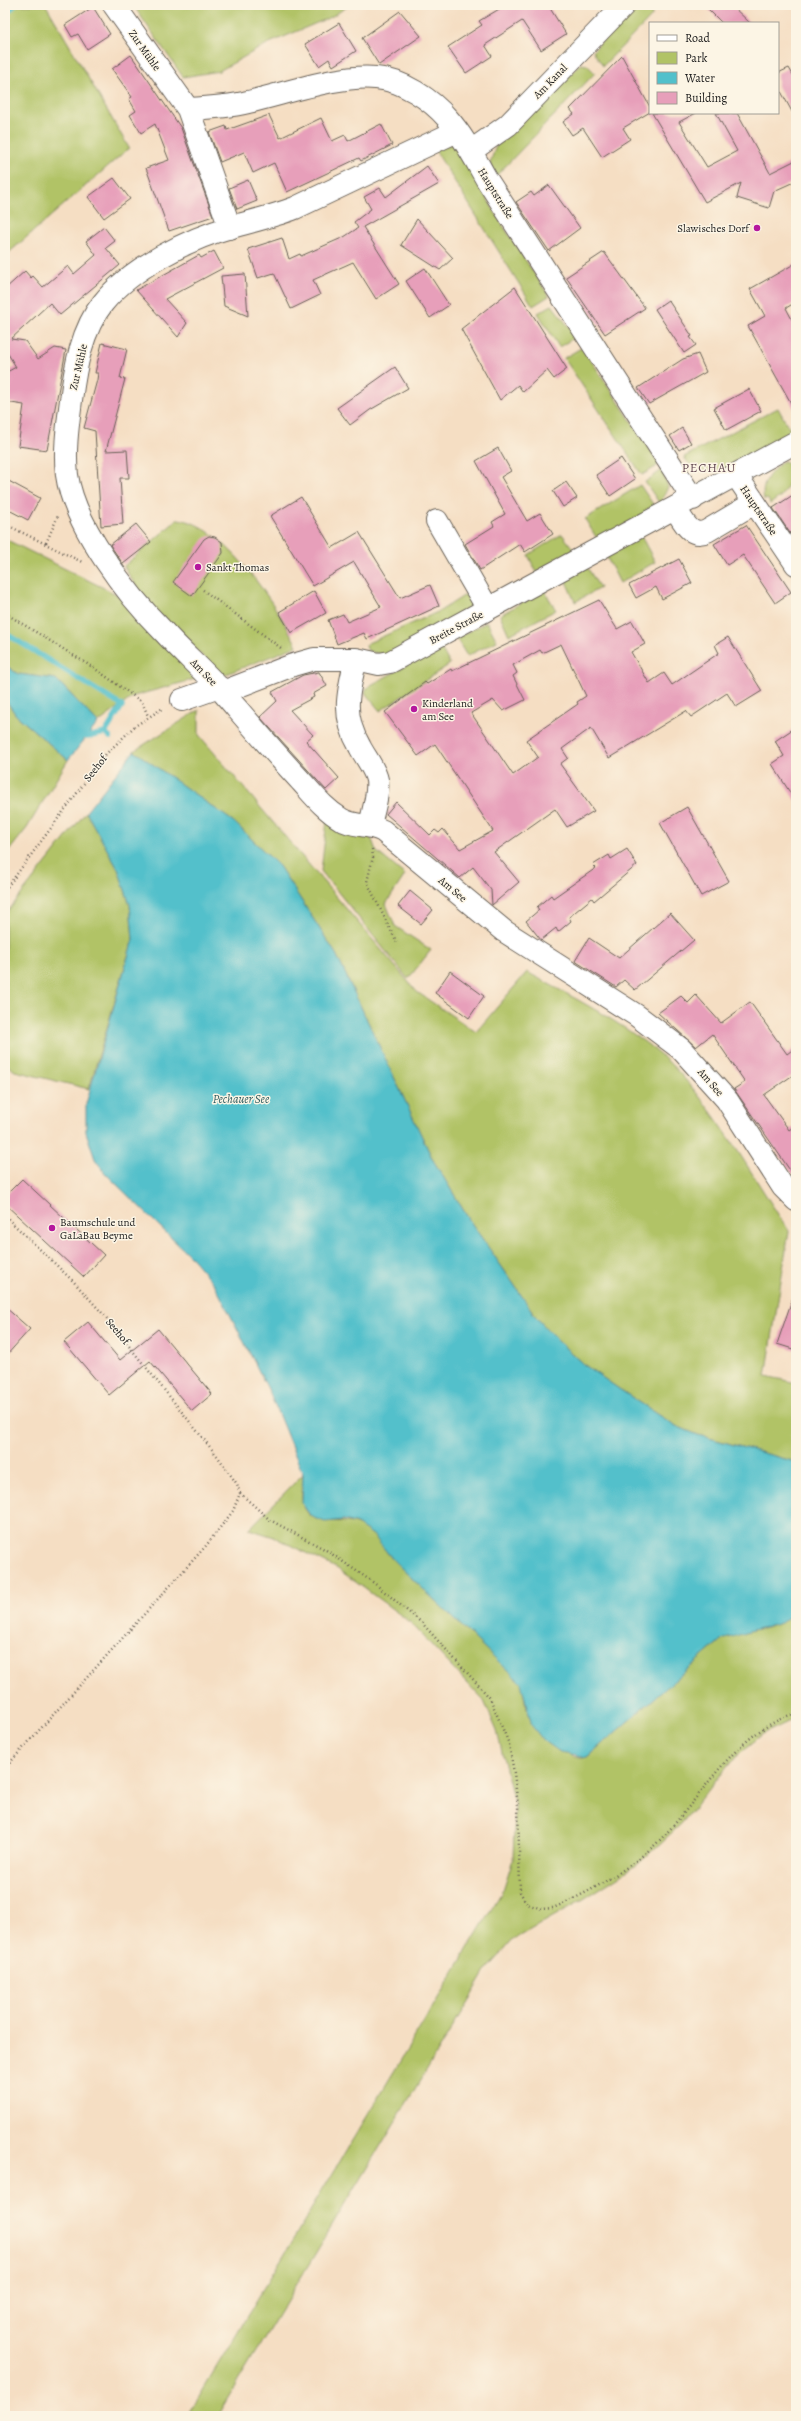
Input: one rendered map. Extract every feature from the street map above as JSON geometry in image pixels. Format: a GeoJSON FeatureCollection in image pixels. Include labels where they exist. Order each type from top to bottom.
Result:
{"type":"FeatureCollection","features":[{"type":"Feature","properties":{"kind":"street","name":"Zur Mühle"},"geometry":{"type":"LineString","coordinates":[[114,5],[188,109],[230,228]]}},
{"type":"Feature","properties":{"kind":"street","name":"Am Kanal"},"geometry":{"type":"LineString","coordinates":[[471,151],[508,125],[624,5]]}},
{"type":"Feature","properties":{"kind":"street","name":"Hauptstraße"},"geometry":{"type":"LineString","coordinates":[[188,109],[232,105],[312,86],[376,78],[399,84],[426,99],[444,113],[471,151],[487,180],[684,503]]}},
{"type":"Feature","properties":{"kind":"street","name":"Zur Mühle"},"geometry":{"type":"LineString","coordinates":[[115,573],[86,526],[70,488],[67,474],[67,443],[73,390],[88,329],[103,303],[142,270],[180,247],[230,228],[269,218],[295,208],[457,131]]}},
{"type":"Feature","properties":{"kind":"street","name":"Breite Straße"},"geometry":{"type":"LineString","coordinates":[[221,690],[293,665],[324,657],[356,658],[376,664],[387,663],[796,442]]}},
{"type":"Feature","properties":{"kind":"street","name":"Hauptstraße"},"geometry":{"type":"LineString","coordinates":[[736,475],[796,564]]}},
{"type":"Feature","properties":{"kind":"street"},"geometry":{"type":"LineString","coordinates":[[684,503],[691,531],[698,534],[707,531],[754,503]]}},
{"type":"Feature","properties":{"kind":"street"},"geometry":{"type":"LineString","coordinates":[[437,521],[488,609]]}},
{"type":"Feature","properties":{"kind":"street","name":"Am See"},"geometry":{"type":"LineString","coordinates":[[115,573],[153,621],[221,690],[262,739],[330,812],[346,822],[370,825],[387,834],[504,931],[636,1015],[676,1044],[727,1100],[783,1187],[796,1200]]}},
{"type":"Feature","properties":{"kind":"street"},"geometry":{"type":"LineString","coordinates":[[356,658],[348,695],[347,714],[353,736],[377,780],[377,791],[370,825]]}},
{"type":"Feature","properties":{"kind":"street"},"geometry":{"type":"LineString","coordinates":[[182,700],[221,690]]}},
{"type":"Feature","properties":{"kind":"path"},"geometry":{"type":"LineString","coordinates":[[5,524],[46,543]]}},
{"type":"Feature","properties":{"kind":"path"},"geometry":{"type":"LineString","coordinates":[[203,590],[282,649],[293,665]]}},
{"type":"Feature","properties":{"kind":"path"},"geometry":{"type":"LineString","coordinates":[[5,613],[94,668],[142,702],[148,716]]}},
{"type":"Feature","properties":{"kind":"path","name":"Seehof"},"geometry":{"type":"LineString","coordinates":[[5,890],[106,754],[123,737],[148,716],[182,700]]}},
{"type":"Feature","properties":{"kind":"path"},"geometry":{"type":"LineString","coordinates":[[370,825],[368,837],[373,858],[367,882],[398,945]]}},
{"type":"Feature","properties":{"kind":"path","name":"Seehof"},"geometry":{"type":"LineString","coordinates":[[5,1216],[90,1298],[129,1344],[218,1457],[237,1484],[240,1493]]}},
{"type":"Feature","properties":{"kind":"path"},"geometry":{"type":"LineString","coordinates":[[5,1768],[205,1547],[233,1511],[240,1493],[270,1520],[326,1550],[374,1583],[422,1623],[490,1698],[509,1744],[518,1804],[520,1892],[527,1904],[542,1909],[553,1908],[636,1861],[661,1839],[687,1811],[740,1746],[772,1722],[796,1713]]}},
{"type":"Feature","properties":{"kind":"green space"},"geometry":{"type":"Polygon","coordinates":[[[5,5],[46,5],[129,148],[5,256],[5,5]]]}},
{"type":"Feature","properties":{"kind":"green space"},"geometry":{"type":"Polygon","coordinates":[[[133,5],[350,5],[331,17],[267,44],[219,71],[183,77],[133,5]]]}},
{"type":"Feature","properties":{"kind":"green space"},"geometry":{"type":"Polygon","coordinates":[[[634,5],[646,5],[651,8],[652,16],[603,66],[593,51],[634,5]]]}},
{"type":"Feature","properties":{"kind":"green space"},"geometry":{"type":"Polygon","coordinates":[[[581,64],[587,65],[595,73],[495,177],[490,163],[496,146],[581,64]]]}},
{"type":"Feature","properties":{"kind":"green space"},"geometry":{"type":"Polygon","coordinates":[[[451,144],[459,150],[502,224],[549,296],[533,306],[435,150],[451,144]]]}},
{"type":"Feature","properties":{"kind":"green space"},"geometry":{"type":"Polygon","coordinates":[[[552,305],[575,335],[572,339],[559,347],[538,313],[552,305]]]}},
{"type":"Feature","properties":{"kind":"green space"},"geometry":{"type":"Polygon","coordinates":[[[583,348],[659,463],[656,467],[642,475],[564,358],[583,348]]]}},
{"type":"Feature","properties":{"kind":"green space"},"geometry":{"type":"Polygon","coordinates":[[[778,408],[793,435],[722,474],[717,469],[707,471],[694,468],[684,457],[778,408]]]}},
{"type":"Feature","properties":{"kind":"green space"},"geometry":{"type":"Polygon","coordinates":[[[785,461],[794,477],[781,496],[770,504],[768,499],[764,500],[763,494],[765,483],[774,469],[785,461]]]}},
{"type":"Feature","properties":{"kind":"green space"},"geometry":{"type":"Polygon","coordinates":[[[662,470],[668,487],[660,504],[645,482],[662,470]]]}},
{"type":"Feature","properties":{"kind":"green space"},"geometry":{"type":"Polygon","coordinates":[[[640,485],[655,507],[600,539],[596,537],[585,519],[640,485]]]}},
{"type":"Feature","properties":{"kind":"green space"},"geometry":{"type":"Polygon","coordinates":[[[178,519],[196,524],[213,535],[231,551],[263,590],[297,646],[224,675],[155,610],[143,596],[124,566],[178,519]]]}},
{"type":"Feature","properties":{"kind":"green space"},"geometry":{"type":"Polygon","coordinates":[[[562,534],[574,550],[537,573],[528,555],[562,534]]]}},
{"type":"Feature","properties":{"kind":"green space"},"geometry":{"type":"Polygon","coordinates":[[[641,536],[655,562],[620,583],[606,556],[641,536]]]}},
{"type":"Feature","properties":{"kind":"green space"},"geometry":{"type":"Polygon","coordinates":[[[5,539],[124,598],[199,678],[134,696],[98,723],[56,679],[18,674],[5,665],[5,539]]]}},
{"type":"Feature","properties":{"kind":"green space"},"geometry":{"type":"Polygon","coordinates":[[[587,567],[600,588],[575,602],[565,579],[587,567]]]}},
{"type":"Feature","properties":{"kind":"green space"},"geometry":{"type":"Polygon","coordinates":[[[473,590],[482,605],[388,656],[368,651],[366,646],[368,643],[440,611],[473,590]]]}},
{"type":"Feature","properties":{"kind":"green space"},"geometry":{"type":"Polygon","coordinates":[[[544,590],[556,610],[509,635],[500,615],[544,590]]]}},
{"type":"Feature","properties":{"kind":"green space"},"geometry":{"type":"Polygon","coordinates":[[[487,622],[497,641],[467,656],[456,638],[487,622]]]}},
{"type":"Feature","properties":{"kind":"green space"},"geometry":{"type":"Polygon","coordinates":[[[440,647],[450,664],[380,711],[366,694],[365,691],[369,686],[440,647]]]}},
{"type":"Feature","properties":{"kind":"green space"},"geometry":{"type":"Polygon","coordinates":[[[5,699],[16,715],[68,760],[27,828],[5,856],[5,699]]]}},
{"type":"Feature","properties":{"kind":"green space"},"geometry":{"type":"Polygon","coordinates":[[[199,710],[199,735],[417,992],[476,1032],[527,972],[596,1010],[630,1031],[661,1055],[696,1093],[730,1138],[789,1231],[766,1376],[796,1383],[796,1462],[698,1435],[676,1426],[583,1364],[558,1341],[536,1317],[470,1221],[433,1160],[336,954],[279,866],[234,822],[134,751],[199,710]]]}},
{"type":"Feature","properties":{"kind":"green space"},"geometry":{"type":"Polygon","coordinates":[[[86,812],[118,869],[130,905],[133,939],[89,1089],[15,1071],[5,1064],[5,915],[86,812]]]}},
{"type":"Feature","properties":{"kind":"green space"},"geometry":{"type":"Polygon","coordinates":[[[327,820],[371,837],[376,851],[405,875],[386,904],[395,926],[431,950],[408,979],[321,871],[327,820]]]}},
{"type":"Feature","properties":{"kind":"green space"},"geometry":{"type":"Polygon","coordinates":[[[303,1474],[302,1500],[303,1505],[309,1514],[321,1520],[358,1525],[371,1533],[398,1565],[522,1683],[526,1707],[574,1757],[587,1757],[721,1640],[770,1627],[796,1612],[796,1718],[763,1734],[736,1756],[681,1824],[638,1864],[579,1902],[514,1939],[487,1970],[217,2416],[187,2416],[503,1890],[513,1859],[515,1807],[497,1731],[484,1701],[410,1622],[338,1569],[274,1537],[249,1529],[303,1474]]]}},
{"type":"Feature","properties":{"kind":"water"},"geometry":{"type":"Polygon","coordinates":[[[5,665],[18,674],[56,679],[98,723],[68,760],[16,715],[5,699],[5,665]]]}},
{"type":"Feature","properties":{"kind":"water","name":"Pechauer See"},"geometry":{"type":"Polygon","coordinates":[[[134,751],[234,822],[279,866],[336,954],[433,1160],[470,1221],[536,1317],[558,1341],[583,1364],[676,1426],[698,1435],[796,1462],[796,1612],[781,1623],[721,1640],[587,1757],[560,1752],[543,1740],[532,1726],[521,1683],[395,1562],[373,1535],[357,1524],[344,1520],[325,1522],[314,1518],[307,1511],[302,1503],[303,1474],[268,1389],[215,1285],[189,1255],[105,1173],[95,1159],[86,1132],[86,1104],[133,939],[130,905],[118,869],[86,812],[134,751]]]}},
{"type":"Feature","properties":{"kind":"building"},"geometry":{"type":"Polygon","coordinates":[[[506,5],[548,5],[566,34],[541,50],[522,21],[485,45],[492,56],[466,73],[448,47],[482,25],[479,21],[506,5]]]}},
{"type":"Feature","properties":{"kind":"building"},"geometry":{"type":"Polygon","coordinates":[[[704,5],[731,5],[749,22],[721,22],[704,5]]]}},
{"type":"Feature","properties":{"kind":"building"},"geometry":{"type":"Polygon","coordinates":[[[93,7],[110,34],[87,49],[78,34],[72,37],[65,25],[93,7]]]}},
{"type":"Feature","properties":{"kind":"building"},"geometry":{"type":"Polygon","coordinates":[[[400,11],[421,36],[379,65],[362,38],[400,11]]]}},
{"type":"Feature","properties":{"kind":"building"},"geometry":{"type":"Polygon","coordinates":[[[339,23],[356,51],[333,66],[329,59],[319,66],[305,44],[339,23]]]}},
{"type":"Feature","properties":{"kind":"building"},"geometry":{"type":"Polygon","coordinates":[[[131,55],[181,128],[213,216],[169,231],[146,168],[169,160],[155,124],[141,133],[130,115],[136,111],[129,99],[132,97],[112,69],[131,55]]]}},
{"type":"Feature","properties":{"kind":"building"},"geometry":{"type":"Polygon","coordinates":[[[622,56],[649,105],[649,113],[623,128],[630,139],[602,157],[583,128],[572,135],[563,122],[574,114],[570,109],[622,56]]]}},
{"type":"Feature","properties":{"kind":"building"},"geometry":{"type":"Polygon","coordinates":[[[789,68],[796,80],[796,119],[779,88],[779,73],[789,68]]]}},
{"type":"Feature","properties":{"kind":"building"},"geometry":{"type":"Polygon","coordinates":[[[653,114],[694,114],[679,122],[707,167],[737,151],[717,114],[738,114],[770,173],[796,160],[796,181],[774,191],[769,208],[737,198],[741,183],[705,202],[653,114]]]}},
{"type":"Feature","properties":{"kind":"building"},"geometry":{"type":"Polygon","coordinates":[[[269,115],[280,138],[321,118],[332,141],[345,135],[348,141],[381,124],[392,145],[361,161],[359,158],[287,192],[274,163],[253,173],[244,152],[220,162],[209,132],[226,126],[227,130],[269,115]]]}},
{"type":"Feature","properties":{"kind":"building"},"geometry":{"type":"Polygon","coordinates":[[[427,166],[439,184],[363,227],[399,284],[376,299],[353,262],[313,280],[320,295],[291,309],[274,273],[258,278],[248,249],[282,238],[289,259],[300,254],[301,256],[344,237],[358,228],[354,222],[371,209],[364,197],[380,188],[386,197],[427,166]]]}},
{"type":"Feature","properties":{"kind":"building"},"geometry":{"type":"Polygon","coordinates":[[[114,178],[130,199],[104,218],[88,197],[114,178]]]}},
{"type":"Feature","properties":{"kind":"building"},"geometry":{"type":"Polygon","coordinates":[[[248,180],[257,201],[237,209],[229,188],[248,180]]]}},
{"type":"Feature","properties":{"kind":"building"},"geometry":{"type":"Polygon","coordinates":[[[549,185],[580,228],[549,251],[516,202],[531,192],[534,196],[549,185]]]}},
{"type":"Feature","properties":{"kind":"building"},"geometry":{"type":"Polygon","coordinates":[[[417,219],[453,258],[440,270],[401,245],[417,219]]]}},
{"type":"Feature","properties":{"kind":"building"},"geometry":{"type":"Polygon","coordinates":[[[104,227],[115,241],[106,248],[120,265],[60,315],[50,303],[11,339],[25,341],[38,359],[55,348],[66,350],[47,450],[18,446],[24,405],[5,402],[5,373],[16,367],[5,349],[5,289],[25,271],[31,278],[33,276],[43,287],[68,266],[74,274],[96,255],[86,241],[104,227]]]}},
{"type":"Feature","properties":{"kind":"building"},"geometry":{"type":"Polygon","coordinates":[[[214,251],[223,268],[165,299],[187,323],[178,337],[136,290],[199,255],[201,258],[214,251]]]}},
{"type":"Feature","properties":{"kind":"building"},"geometry":{"type":"Polygon","coordinates":[[[604,252],[645,308],[605,334],[566,277],[604,252]]]}},
{"type":"Feature","properties":{"kind":"building"},"geometry":{"type":"Polygon","coordinates":[[[796,263],[796,302],[786,308],[796,327],[796,412],[748,326],[765,316],[750,289],[796,263]]]}},
{"type":"Feature","properties":{"kind":"building"},"geometry":{"type":"Polygon","coordinates":[[[425,268],[449,305],[430,318],[406,281],[425,268]]]}},
{"type":"Feature","properties":{"kind":"building"},"geometry":{"type":"Polygon","coordinates":[[[245,274],[248,316],[224,306],[221,276],[245,274]]]}},
{"type":"Feature","properties":{"kind":"building"},"geometry":{"type":"Polygon","coordinates":[[[515,287],[567,369],[554,379],[547,370],[523,392],[518,385],[500,400],[461,329],[515,287]]]}},
{"type":"Feature","properties":{"kind":"building"},"geometry":{"type":"Polygon","coordinates":[[[668,300],[692,336],[690,337],[696,345],[684,353],[655,309],[668,300]]]}},
{"type":"Feature","properties":{"kind":"building"},"geometry":{"type":"Polygon","coordinates":[[[102,343],[127,349],[120,378],[125,379],[106,451],[127,450],[129,478],[120,478],[123,524],[101,526],[95,431],[84,428],[97,380],[98,373],[95,373],[102,343]]]}},
{"type":"Feature","properties":{"kind":"building"},"geometry":{"type":"Polygon","coordinates":[[[698,354],[706,372],[649,404],[638,388],[683,359],[698,354]]]}},
{"type":"Feature","properties":{"kind":"building"},"geometry":{"type":"Polygon","coordinates":[[[395,367],[408,388],[370,410],[350,425],[337,408],[395,367]]]}},
{"type":"Feature","properties":{"kind":"building"},"geometry":{"type":"Polygon","coordinates":[[[749,389],[761,411],[726,430],[714,408],[749,389]]]}},
{"type":"Feature","properties":{"kind":"building"},"geometry":{"type":"Polygon","coordinates":[[[682,428],[691,443],[679,450],[670,436],[682,428]]]}},
{"type":"Feature","properties":{"kind":"building"},"geometry":{"type":"Polygon","coordinates":[[[498,448],[511,471],[501,477],[527,521],[540,513],[553,534],[525,552],[520,544],[480,570],[465,544],[494,526],[492,522],[505,514],[476,461],[498,448]]]}},
{"type":"Feature","properties":{"kind":"building"},"geometry":{"type":"Polygon","coordinates":[[[621,458],[635,479],[610,496],[596,475],[621,458]]]}},
{"type":"Feature","properties":{"kind":"building"},"geometry":{"type":"Polygon","coordinates":[[[5,479],[40,498],[28,520],[5,508],[5,479]]]}},
{"type":"Feature","properties":{"kind":"building"},"geometry":{"type":"Polygon","coordinates":[[[566,482],[577,498],[563,507],[553,491],[566,482]]]}},
{"type":"Feature","properties":{"kind":"building"},"geometry":{"type":"Polygon","coordinates":[[[796,493],[796,542],[773,508],[796,493]]]}},
{"type":"Feature","properties":{"kind":"building"},"geometry":{"type":"Polygon","coordinates":[[[301,497],[332,548],[359,532],[400,598],[430,585],[439,606],[367,639],[364,633],[337,644],[328,620],[343,614],[347,622],[381,607],[354,562],[313,586],[270,516],[301,497]]]}},
{"type":"Feature","properties":{"kind":"building"},"geometry":{"type":"Polygon","coordinates":[[[136,524],[151,542],[123,564],[110,545],[136,524]]]}},
{"type":"Feature","properties":{"kind":"building"},"geometry":{"type":"Polygon","coordinates":[[[746,525],[791,592],[775,603],[743,555],[727,565],[714,544],[746,525]]]}},
{"type":"Feature","properties":{"kind":"building","name":"Sankt Thomas"},"geometry":{"type":"Polygon","coordinates":[[[209,536],[215,537],[222,542],[223,553],[192,596],[173,582],[204,539],[209,536]]]}},
{"type":"Feature","properties":{"kind":"building"},"geometry":{"type":"Polygon","coordinates":[[[679,559],[692,583],[662,599],[656,587],[636,598],[629,585],[679,559]]]}},
{"type":"Feature","properties":{"kind":"building"},"geometry":{"type":"Polygon","coordinates":[[[314,591],[326,613],[291,633],[279,612],[314,591]]]}},
{"type":"Feature","properties":{"kind":"building"},"geometry":{"type":"Polygon","coordinates":[[[599,600],[617,629],[632,621],[645,644],[631,652],[649,683],[664,673],[672,685],[719,653],[715,645],[728,637],[762,691],[736,707],[727,693],[691,717],[686,711],[609,758],[591,728],[562,749],[568,758],[560,764],[594,811],[567,827],[555,809],[494,852],[519,882],[492,905],[491,890],[473,867],[460,878],[386,814],[396,802],[430,835],[435,830],[439,833],[443,829],[460,849],[493,831],[435,744],[418,756],[385,712],[425,682],[427,684],[451,669],[452,671],[599,600]],[[561,644],[542,653],[540,650],[513,665],[517,673],[513,676],[525,700],[503,711],[493,700],[471,713],[513,775],[538,757],[526,740],[578,704],[577,702],[586,696],[561,644]]]}},
{"type":"Feature","properties":{"kind":"building"},"geometry":{"type":"Polygon","coordinates":[[[319,672],[327,686],[313,694],[314,697],[290,710],[313,735],[306,741],[339,778],[326,790],[260,717],[277,701],[272,692],[303,675],[319,672]]]}},
{"type":"Feature","properties":{"kind":"building"},"geometry":{"type":"Polygon","coordinates":[[[796,727],[796,802],[772,764],[784,756],[775,741],[796,727]]]}},
{"type":"Feature","properties":{"kind":"building"},"geometry":{"type":"Polygon","coordinates":[[[687,807],[729,881],[701,896],[660,823],[687,807]]]}},
{"type":"Feature","properties":{"kind":"building"},"geometry":{"type":"Polygon","coordinates":[[[627,849],[637,865],[594,901],[592,898],[569,917],[571,921],[558,932],[556,928],[541,940],[526,921],[539,910],[537,907],[551,895],[553,898],[596,868],[593,865],[609,855],[611,859],[627,849]]]}},
{"type":"Feature","properties":{"kind":"building"},"geometry":{"type":"Polygon","coordinates":[[[410,891],[433,910],[421,924],[398,906],[410,891]]]}},
{"type":"Feature","properties":{"kind":"building"},"geometry":{"type":"Polygon","coordinates":[[[670,913],[694,940],[635,990],[624,980],[616,987],[575,961],[589,938],[619,958],[670,913]]]}},
{"type":"Feature","properties":{"kind":"building"},"geometry":{"type":"Polygon","coordinates":[[[450,971],[484,996],[469,1018],[435,993],[450,971]]]}},
{"type":"Feature","properties":{"kind":"building"},"geometry":{"type":"Polygon","coordinates":[[[696,995],[721,1023],[750,1002],[787,1054],[796,1047],[796,1073],[764,1095],[789,1130],[796,1125],[796,1179],[734,1089],[745,1082],[712,1034],[696,1047],[658,1013],[681,996],[688,1003],[696,995]]]}},
{"type":"Feature","properties":{"kind":"building","name":"Baumschule und GaLaBau Beyme"},"geometry":{"type":"Polygon","coordinates":[[[22,1179],[104,1255],[84,1277],[5,1204],[5,1196],[22,1179]]]}},
{"type":"Feature","properties":{"kind":"building"},"geometry":{"type":"Polygon","coordinates":[[[793,1297],[796,1297],[796,1350],[777,1344],[793,1297]]]}},
{"type":"Feature","properties":{"kind":"building"},"geometry":{"type":"Polygon","coordinates":[[[5,1307],[30,1329],[5,1357],[5,1307]]]}},
{"type":"Feature","properties":{"kind":"building"},"geometry":{"type":"Polygon","coordinates":[[[88,1322],[120,1360],[158,1329],[212,1394],[192,1411],[150,1361],[109,1395],[64,1342],[88,1322]]]}},
{"type":"Feature","properties":{"kind":"waterway"},"geometry":{"type":"LineString","coordinates":[[5,14],[15,5]]}},
{"type":"Feature","properties":{"kind":"waterway"},"geometry":{"type":"LineString","coordinates":[[5,633],[122,706],[105,733],[110,737]]}},
{"type":"Feature","properties":{"kind":"waterway"},"geometry":{"type":"LineString","coordinates":[[87,737],[105,733]]}},
{"type":"Feature","properties":{"kind":"place","name":"Slawisches Dorf"},"geometry":{"type":"Point","coordinates":[757,228]}},
{"type":"Feature","properties":{"kind":"place","name":"Sankt Thomas"},"geometry":{"type":"Point","coordinates":[198,567]}},
{"type":"Feature","properties":{"kind":"place","name":"Kinderland am See"},"geometry":{"type":"Point","coordinates":[414,709]}},
{"type":"Feature","properties":{"kind":"place","name":"Baumschule und GaLaBau Beyme"},"geometry":{"type":"Point","coordinates":[52,1228]}},
{"type":"Feature","properties":{"kind":"district","name":"PECHAU"},"geometry":{"type":"Point","coordinates":[709,467]}}]}
